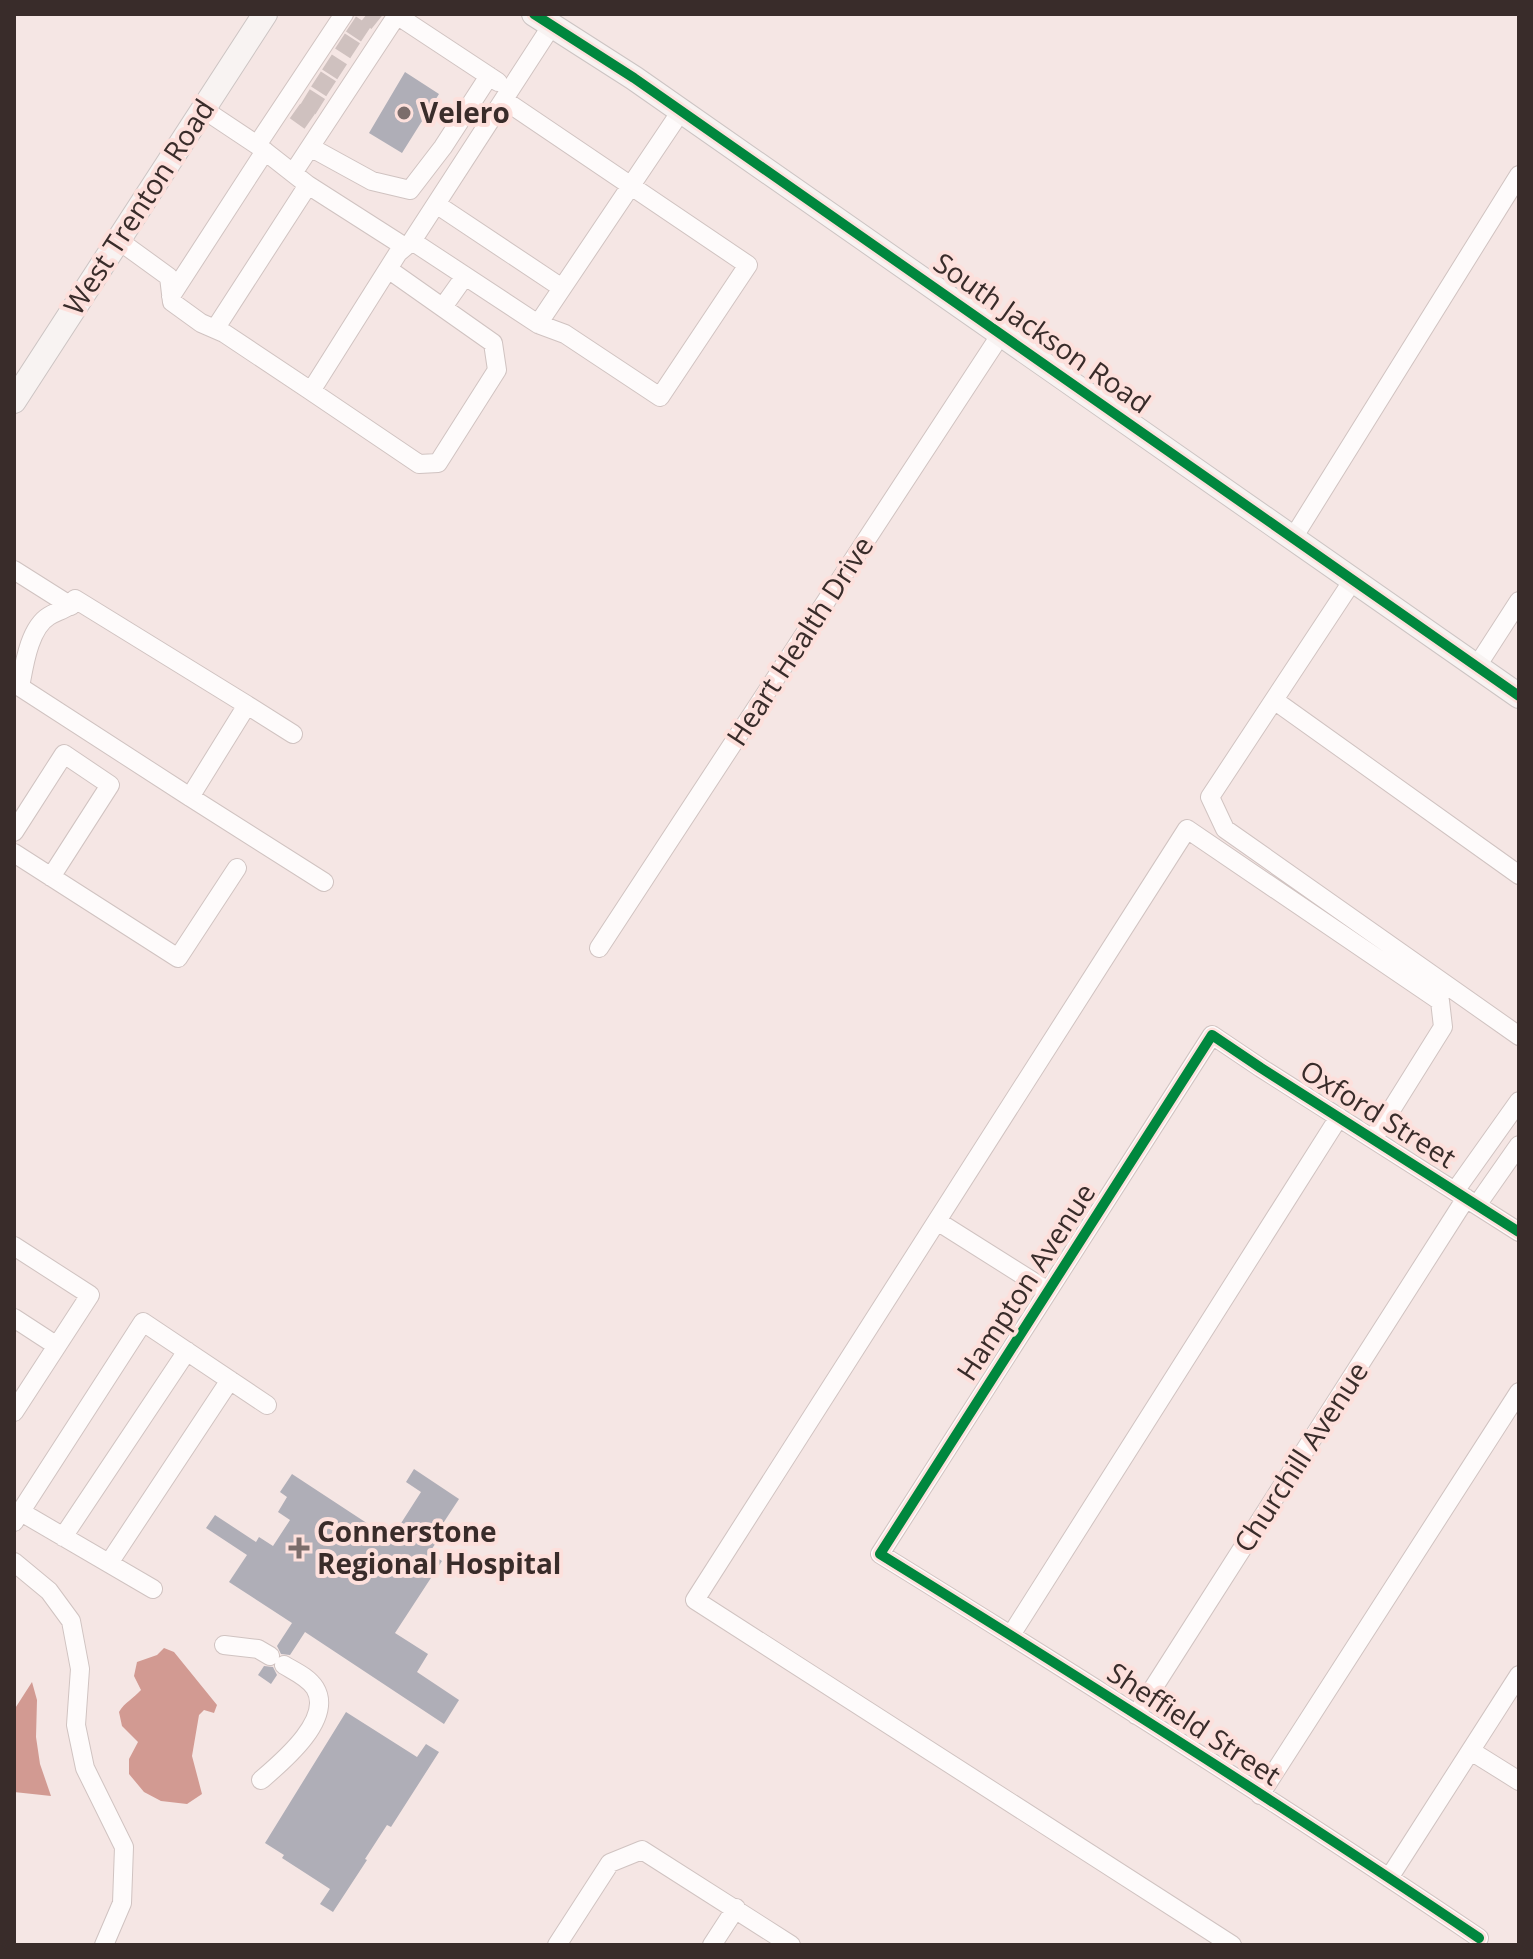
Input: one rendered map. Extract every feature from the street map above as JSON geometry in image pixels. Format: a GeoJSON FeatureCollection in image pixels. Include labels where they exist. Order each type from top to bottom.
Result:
{"type":"FeatureCollection","features":[{"type":"Feature","properties":{"kind":"main road","name":"West Trenton Road"},"geometry":{"type":"LineString","coordinates":[[14,401],[265,14]]}},
{"type":"Feature","properties":{"kind":"main road","name":"South Jackson Road"},"geometry":{"type":"LineString","coordinates":[[540,17],[681,111],[1519,696]]}},
{"type":"Feature","properties":{"kind":"street"},"geometry":{"type":"LineString","coordinates":[[311,391],[398,253],[436,204],[507,95],[540,17]]}},
{"type":"Feature","properties":{"kind":"street"},"geometry":{"type":"LineString","coordinates":[[171,296],[345,18]]}},
{"type":"Feature","properties":{"kind":"street"},"geometry":{"type":"LineString","coordinates":[[203,109],[261,148],[308,185],[465,276],[538,324],[565,334],[660,397],[748,265],[631,186],[507,95],[489,76],[384,26],[338,93],[293,173]]}},
{"type":"Feature","properties":{"kind":"street"},"geometry":{"type":"LineString","coordinates":[[310,147],[372,181],[410,190],[443,147],[489,76]]}},
{"type":"Feature","properties":{"kind":"street"},"geometry":{"type":"LineString","coordinates":[[538,324],[681,111]]}},
{"type":"Feature","properties":{"kind":"street"},"geometry":{"type":"LineString","coordinates":[[1293,538],[1519,175]]}},
{"type":"Feature","properties":{"kind":"street"},"geometry":{"type":"LineString","coordinates":[[215,329],[308,185]]}},
{"type":"Feature","properties":{"kind":"street"},"geometry":{"type":"LineString","coordinates":[[436,204],[562,288]]}},
{"type":"Feature","properties":{"kind":"street"},"geometry":{"type":"LineString","coordinates":[[118,240],[169,277],[172,302],[201,323],[224,333],[419,464],[438,463],[497,370],[493,343],[388,269]]}},
{"type":"Feature","properties":{"kind":"street"},"geometry":{"type":"LineString","coordinates":[[443,307],[465,276]]}},
{"type":"Feature","properties":{"kind":"street","name":"Heart Health Drive"},"geometry":{"type":"LineString","coordinates":[[599,948],[1001,334]]}},
{"type":"Feature","properties":{"kind":"street"},"geometry":{"type":"LineString","coordinates":[[14,570],[71,606]]}},
{"type":"Feature","properties":{"kind":"street"},"geometry":{"type":"LineString","coordinates":[[1353,580],[1210,797],[1225,829],[1519,1036]]}},
{"type":"Feature","properties":{"kind":"street"},"geometry":{"type":"LineString","coordinates":[[293,734],[75,599],[71,606],[45,618],[31,639],[18,670],[20,687],[324,882]]}},
{"type":"Feature","properties":{"kind":"street"},"geometry":{"type":"LineString","coordinates":[[1477,666],[1519,601]]}},
{"type":"Feature","properties":{"kind":"street"},"geometry":{"type":"LineString","coordinates":[[14,627],[31,639]]}},
{"type":"Feature","properties":{"kind":"street"},"geometry":{"type":"LineString","coordinates":[[1274,700],[1519,875]]}},
{"type":"Feature","properties":{"kind":"street"},"geometry":{"type":"LineString","coordinates":[[190,797],[247,705]]}},
{"type":"Feature","properties":{"kind":"street"},"geometry":{"type":"LineString","coordinates":[[14,832],[64,754],[110,785],[51,877]]}},
{"type":"Feature","properties":{"kind":"street"},"geometry":{"type":"LineString","coordinates":[[1232,1945],[695,1600],[1187,829],[1440,1001],[1443,1027],[1373,1139]]}},
{"type":"Feature","properties":{"kind":"street"},"geometry":{"type":"LineString","coordinates":[[14,853],[178,958],[237,868]]}},
{"type":"Feature","properties":{"kind":"street","name":"Oxford Street"},"geometry":{"type":"LineString","coordinates":[[1212,1035],[1519,1232]]}},
{"type":"Feature","properties":{"kind":"street","name":"Hampton Avenue"},"geometry":{"type":"LineString","coordinates":[[880,1554],[1212,1035]]}},
{"type":"Feature","properties":{"kind":"street","name":"Churchill Avenue"},"geometry":{"type":"LineString","coordinates":[[1136,1715],[1466,1198],[1519,1101]]}},
{"type":"Feature","properties":{"kind":"street"},"geometry":{"type":"LineString","coordinates":[[1011,1635],[1339,1117]]}},
{"type":"Feature","properties":{"kind":"street","name":"Churchill Avenue"},"geometry":{"type":"LineString","coordinates":[[1466,1198],[1519,1145]]}},
{"type":"Feature","properties":{"kind":"street"},"geometry":{"type":"LineString","coordinates":[[937,1221],[1048,1291]]}},
{"type":"Feature","properties":{"kind":"street"},"geometry":{"type":"LineString","coordinates":[[14,1246],[90,1295],[14,1412]]}},
{"type":"Feature","properties":{"kind":"street"},"geometry":{"type":"LineString","coordinates":[[14,1318],[57,1346]]}},
{"type":"Feature","properties":{"kind":"street"},"geometry":{"type":"LineString","coordinates":[[153,1589],[63,1537],[17,1517],[143,1322],[267,1405]]}},
{"type":"Feature","properties":{"kind":"street"},"geometry":{"type":"LineString","coordinates":[[63,1537],[187,1351]]}},
{"type":"Feature","properties":{"kind":"street"},"geometry":{"type":"LineString","coordinates":[[109,1563],[230,1380]]}},
{"type":"Feature","properties":{"kind":"street"},"geometry":{"type":"LineString","coordinates":[[1260,1795],[1519,1392]]}},
{"type":"Feature","properties":{"kind":"street","name":"Sheffield Street"},"geometry":{"type":"LineString","coordinates":[[880,1554],[1136,1715],[1479,1938]]}},
{"type":"Feature","properties":{"kind":"street"},"geometry":{"type":"LineString","coordinates":[[14,1562],[49,1591],[71,1621],[80,1669],[76,1725],[85,1768],[124,1847],[122,1903],[104,1945]]}},
{"type":"Feature","properties":{"kind":"street"},"geometry":{"type":"LineString","coordinates":[[224,1645],[258,1649],[303,1676],[316,1689],[319,1709],[309,1732],[289,1757],[261,1780]]}},
{"type":"Feature","properties":{"kind":"street"},"geometry":{"type":"LineString","coordinates":[[1389,1878],[1519,1675]]}},
{"type":"Feature","properties":{"kind":"street"},"geometry":{"type":"LineString","coordinates":[[1471,1751],[1519,1781]]}},
{"type":"Feature","properties":{"kind":"street"},"geometry":{"type":"LineString","coordinates":[[557,1945],[610,1863],[642,1850],[791,1945]]}},
{"type":"Feature","properties":{"kind":"street"},"geometry":{"type":"LineString","coordinates":[[712,1945],[736,1908]]}},
{"type":"Feature","properties":{"kind":"shaded area"},"geometry":{"type":"Polygon","coordinates":[[[164,1648],[174,1652],[217,1705],[214,1713],[204,1710],[199,1715],[192,1756],[202,1794],[187,1804],[161,1801],[144,1792],[129,1774],[129,1759],[138,1742],[122,1726],[119,1712],[141,1690],[134,1676],[137,1662],[157,1655],[164,1648]]]}},
{"type":"Feature","properties":{"kind":"shaded area"},"geometry":{"type":"Polygon","coordinates":[[[32,1682],[37,1700],[36,1737],[40,1764],[51,1796],[14,1792],[14,1710],[32,1682]]]}},
{"type":"Feature","properties":{"kind":"building","name":"Velero"},"geometry":{"type":"Polygon","coordinates":[[[405,72],[439,94],[402,153],[369,133],[405,72]]]}},
{"type":"Feature","properties":{"kind":"building"},"geometry":{"type":"Polygon","coordinates":[[[414,1469],[459,1499],[438,1531],[442,1534],[429,1553],[442,1561],[395,1633],[428,1654],[417,1672],[459,1700],[444,1724],[305,1632],[290,1655],[281,1654],[277,1646],[292,1623],[229,1582],[247,1555],[206,1528],[215,1515],[256,1542],[259,1537],[273,1546],[290,1520],[278,1512],[287,1497],[280,1492],[292,1474],[388,1537],[393,1529],[396,1531],[421,1492],[406,1482],[414,1469]]]}},
{"type":"Feature","properties":{"kind":"building"},"geometry":{"type":"Polygon","coordinates":[[[264,1666],[273,1667],[277,1675],[271,1684],[258,1675],[264,1666]]]}},
{"type":"Feature","properties":{"kind":"building"},"geometry":{"type":"Polygon","coordinates":[[[346,1712],[417,1757],[426,1744],[439,1752],[391,1827],[387,1825],[333,1912],[320,1904],[330,1889],[282,1858],[284,1855],[265,1843],[346,1712]]]}},
{"type":"Feature","properties":{"kind":"tunnel"},"geometry":{"type":"LineString","coordinates":[[367,14],[377,22]]}},
{"type":"Feature","properties":{"kind":"tunnel"},"geometry":{"type":"LineString","coordinates":[[351,24],[369,36]]}},
{"type":"Feature","properties":{"kind":"tunnel"},"geometry":{"type":"LineString","coordinates":[[340,41],[357,52]]}},
{"type":"Feature","properties":{"kind":"tunnel"},"geometry":{"type":"LineString","coordinates":[[327,62],[344,73]]}},
{"type":"Feature","properties":{"kind":"tunnel"},"geometry":{"type":"LineString","coordinates":[[316,79],[333,90]]}},
{"type":"Feature","properties":{"kind":"tunnel"},"geometry":{"type":"LineString","coordinates":[[305,97],[321,107]]}},
{"type":"Feature","properties":{"kind":"tunnel"},"geometry":{"type":"LineString","coordinates":[[295,111],[312,123]]}},
{"type":"Feature","properties":{"kind":"cycle path"},"geometry":{"type":"LineString","coordinates":[[534,14],[634,78],[1519,696]]}},
{"type":"Feature","properties":{"kind":"cycle path"},"geometry":{"type":"LineString","coordinates":[[1479,1938],[1331,1839],[880,1554],[1212,1035],[1519,1232]]}},
{"type":"Feature","properties":{"kind":"place","name":"Velero"},"geometry":{"type":"Point","coordinates":[404,113]}},
{"type":"Feature","properties":{"kind":"place","name":"Connerstone Regional Hospital"},"geometry":{"type":"Point","coordinates":[299,1548]}}]}
